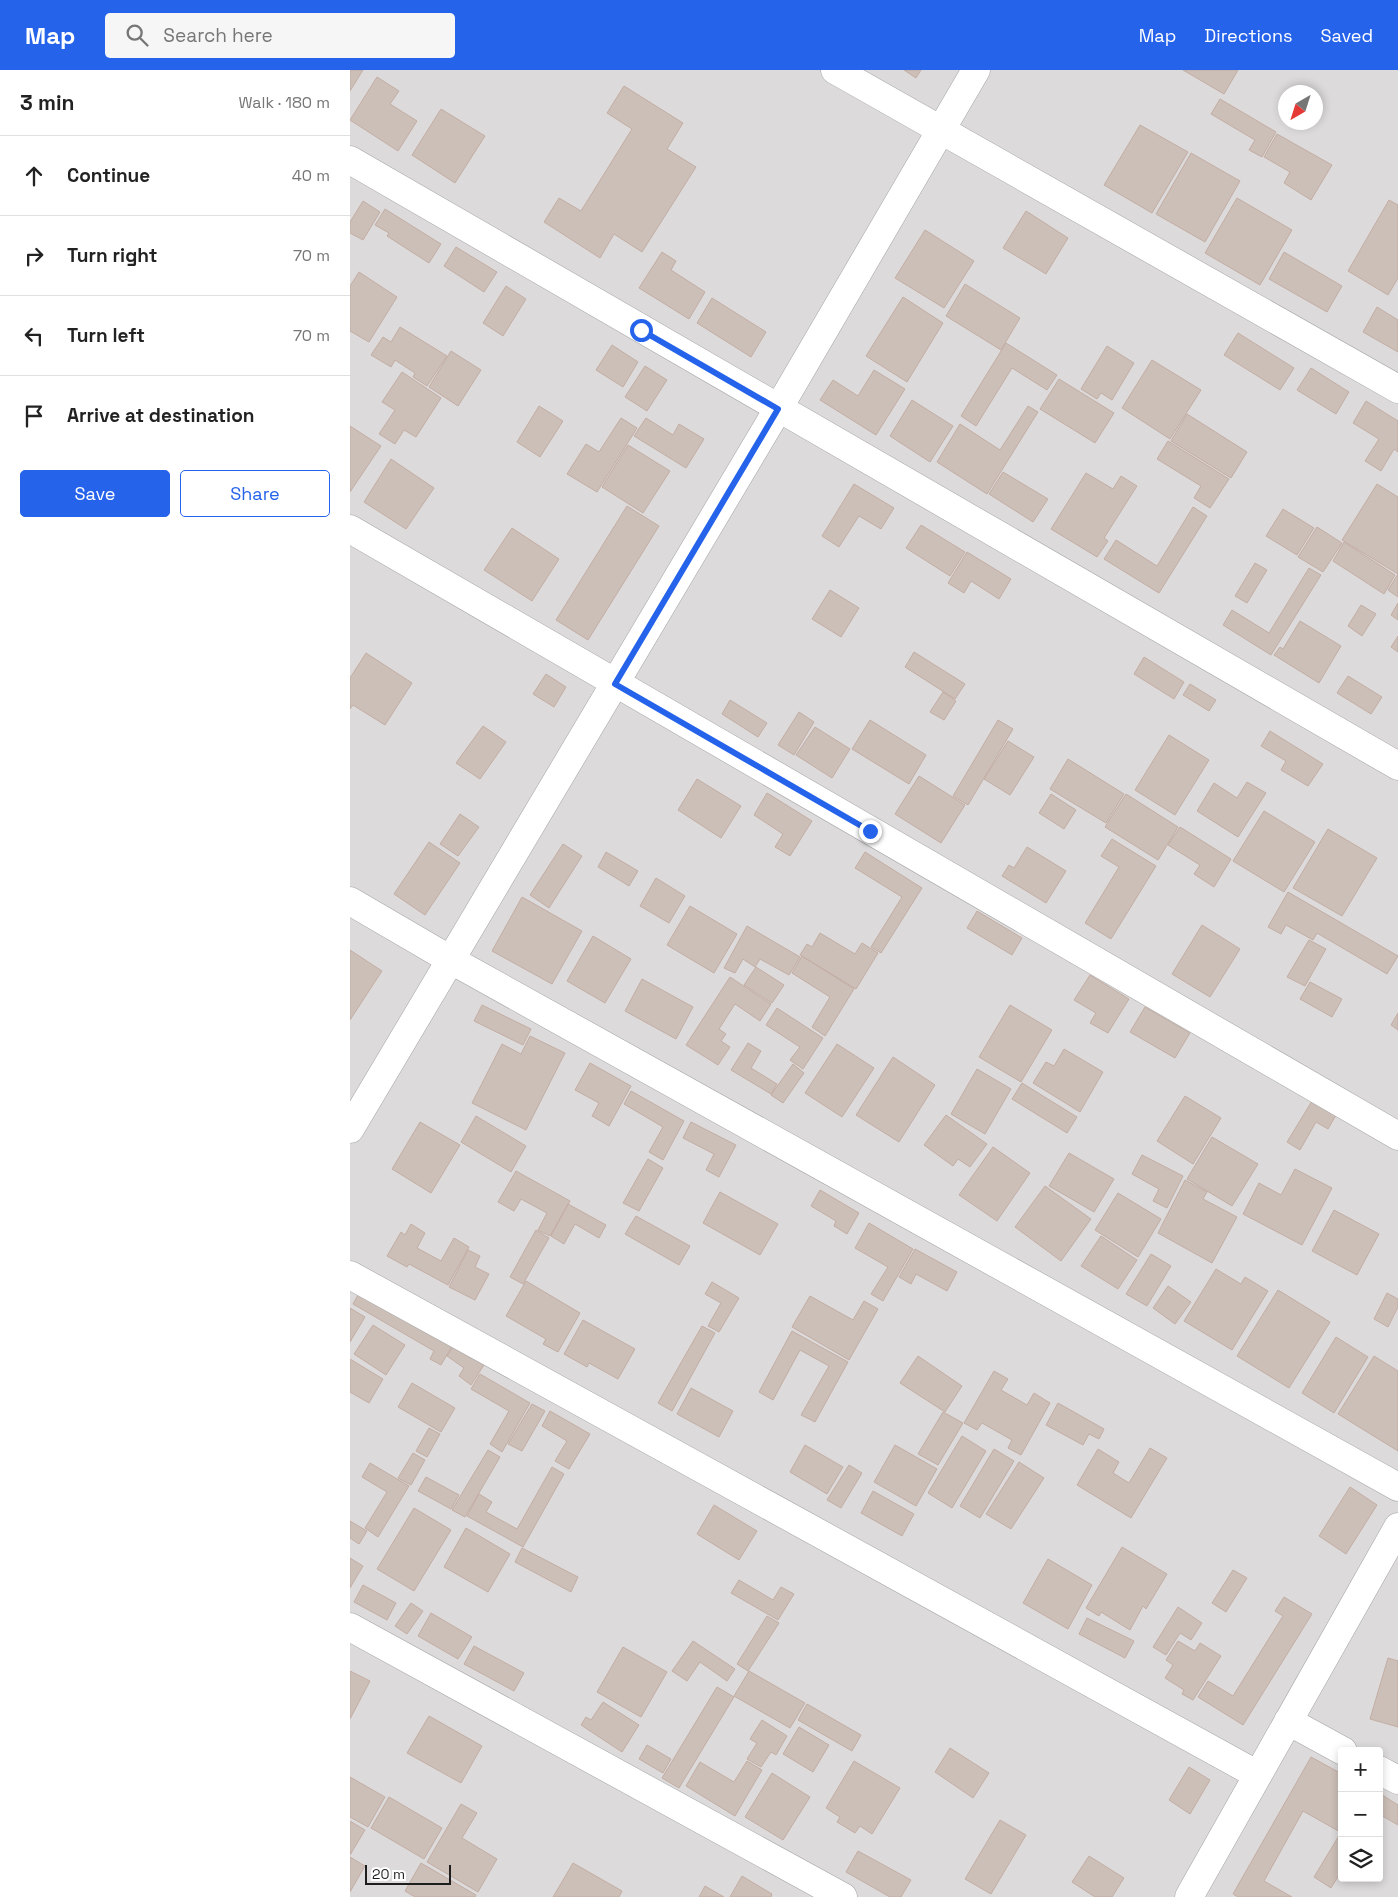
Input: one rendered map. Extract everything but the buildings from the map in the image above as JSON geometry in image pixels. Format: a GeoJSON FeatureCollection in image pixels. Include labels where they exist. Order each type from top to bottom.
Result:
{"type":"FeatureCollection","features":[{"type":"Feature","properties":{"kind":"street"},"geometry":{"type":"LineString","coordinates":[[835,70],[1398,389]]}},
{"type":"Feature","properties":{"kind":"street"},"geometry":{"type":"LineString","coordinates":[[350,1129],[942,132],[976,70]]}},
{"type":"Feature","properties":{"kind":"street"},"geometry":{"type":"LineString","coordinates":[[350,160],[1398,766]]}},
{"type":"Feature","properties":{"kind":"street"},"geometry":{"type":"LineString","coordinates":[[350,529],[1398,1136]]}},
{"type":"Feature","properties":{"kind":"street"},"geometry":{"type":"LineString","coordinates":[[350,900],[451,960],[1398,1487]]}},
{"type":"Feature","properties":{"kind":"street"},"geometry":{"type":"LineString","coordinates":[[350,1275],[1258,1775]]}},
{"type":"Feature","properties":{"kind":"street"},"geometry":{"type":"LineString","coordinates":[[1189,1897],[1398,1527]]}},
{"type":"Feature","properties":{"kind":"street"},"geometry":{"type":"LineString","coordinates":[[350,1627],[843,1897]]}},
{"type":"Feature","properties":{"kind":"street"},"geometry":{"type":"LineString","coordinates":[[1288,1721],[1338,1748]]}},
{"type":"Feature","properties":{"kind":"street"},"geometry":{"type":"LineString","coordinates":[[1383,1772],[1398,1780]]}},
{"type":"Feature","properties":{"kind":"shaded area"},"geometry":{"type":"Polygon","coordinates":[[[350,70],[1398,70],[1398,1897],[350,1897],[350,70]]]}},
{"type":"Feature","properties":{"kind":"route"},"geometry":{"type":"LineString","coordinates":[[641,330],[778,409],[615,684],[870,831]]}}]}
